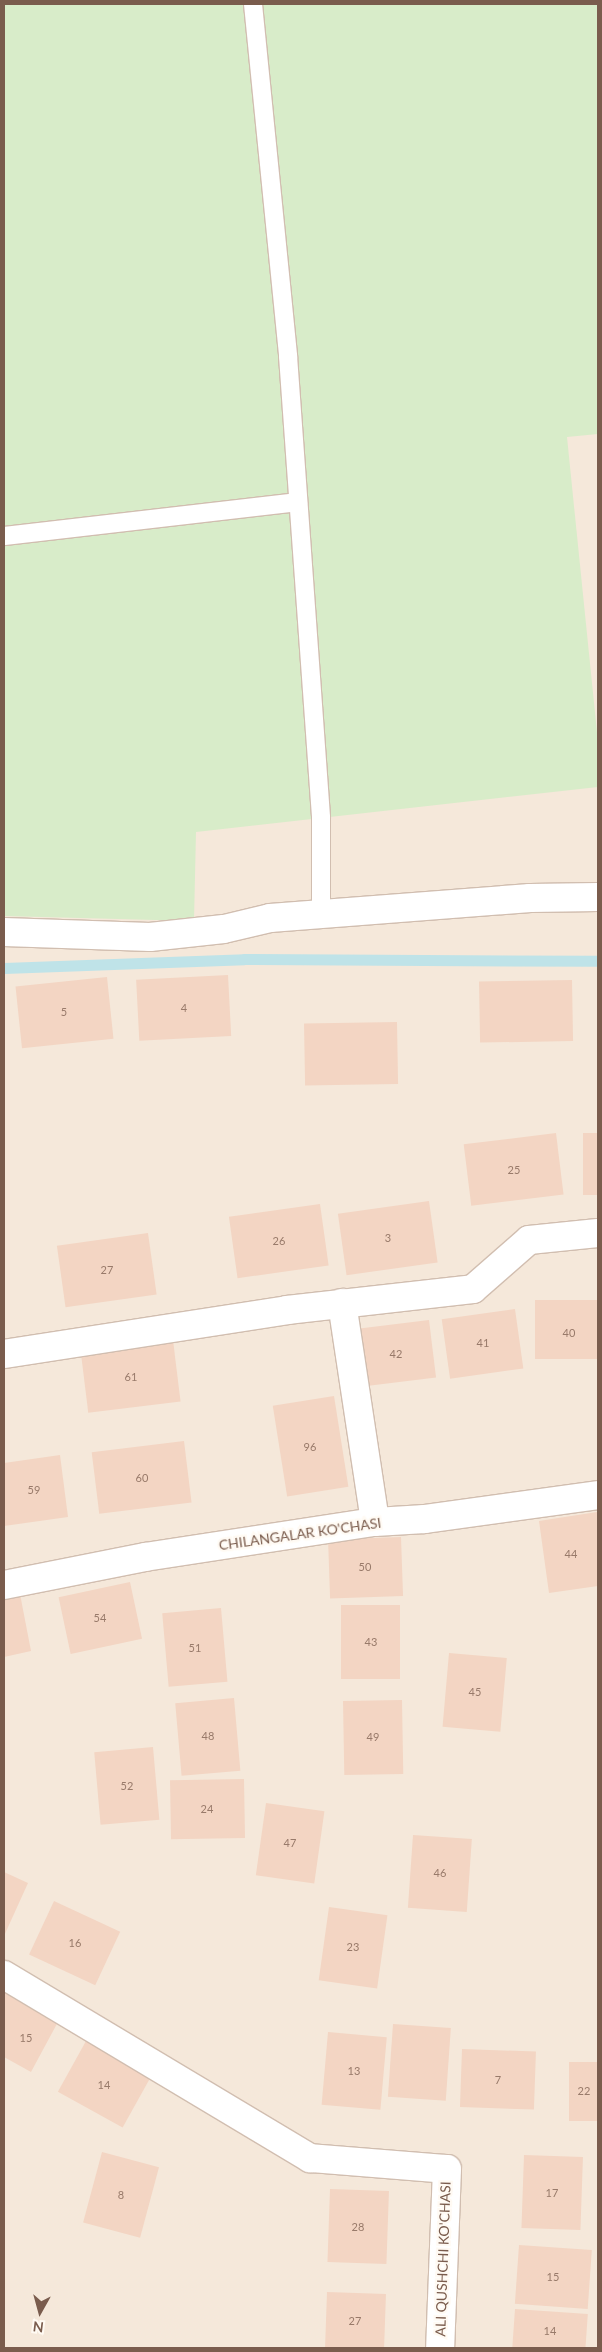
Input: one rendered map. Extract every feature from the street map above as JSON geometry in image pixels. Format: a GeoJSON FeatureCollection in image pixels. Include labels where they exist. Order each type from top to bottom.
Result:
{"type":"FeatureCollection","features":[{"type":"Feature","properties":{"kind":"street"},"geometry":{"type":"LineString","coordinates":[[4,932],[150,937],[224,929],[270,918],[530,898],[598,897]]}},
{"type":"Feature","properties":{"kind":"street"},"geometry":{"type":"LineString","coordinates":[[4,1354],[342,1303],[473,1289],[529,1240],[598,1234]]}},
{"type":"Feature","properties":{"kind":"street"},"geometry":{"type":"LineString","coordinates":[[342,1303],[375,1522]]}},
{"type":"Feature","properties":{"kind":"street","name":"CHILANGALAR KO'CHASI"},"geometry":{"type":"LineString","coordinates":[[4,1585],[145,1557],[375,1522],[425,1519],[598,1495]]}},
{"type":"Feature","properties":{"kind":"street","name":"ALI QUSHCHI KO'CHASI"},"geometry":{"type":"LineString","coordinates":[[4,1975],[310,2158],[446,2169],[440,2348]]}},
{"type":"Feature","properties":{"kind":"lane"},"geometry":{"type":"LineString","coordinates":[[253,4],[288,356],[321,818],[321,914]]}},
{"type":"Feature","properties":{"kind":"lane"},"geometry":{"type":"LineString","coordinates":[[4,536],[298,502]]}},
{"type":"Feature","properties":{"kind":"shaded area"},"geometry":{"type":"Polygon","coordinates":[[[4,4],[598,4],[598,2348],[4,2348],[4,4]]]}},
{"type":"Feature","properties":{"kind":"green space"},"geometry":{"type":"Polygon","coordinates":[[[4,4],[598,4],[598,434],[567,437],[598,742],[598,787],[196,832],[194,921],[4,916],[4,4]]]}},
{"type":"Feature","properties":{"kind":"building"},"geometry":{"type":"Polygon","coordinates":[[[228,975],[231,1036],[139,1041],[136,980],[228,975]]]}},
{"type":"Feature","properties":{"kind":"building"},"geometry":{"type":"Polygon","coordinates":[[[107,977],[113,1039],[22,1048],[16,987],[107,977]]]}},
{"type":"Feature","properties":{"kind":"building"},"geometry":{"type":"Polygon","coordinates":[[[572,980],[573,1041],[480,1043],[479,982],[572,980]]]}},
{"type":"Feature","properties":{"kind":"building"},"geometry":{"type":"Polygon","coordinates":[[[397,1022],[398,1084],[305,1086],[304,1024],[397,1022]]]}},
{"type":"Feature","properties":{"kind":"building"},"geometry":{"type":"Polygon","coordinates":[[[556,1133],[564,1195],[471,1206],[464,1144],[556,1133]]]}},
{"type":"Feature","properties":{"kind":"building"},"geometry":{"type":"Polygon","coordinates":[[[583,1133],[598,1133],[598,1195],[583,1195],[583,1133]]]}},
{"type":"Feature","properties":{"kind":"building"},"geometry":{"type":"Polygon","coordinates":[[[429,1201],[438,1262],[347,1275],[338,1214],[429,1201]]]}},
{"type":"Feature","properties":{"kind":"building"},"geometry":{"type":"Polygon","coordinates":[[[320,1204],[329,1265],[238,1278],[229,1217],[320,1204]]]}},
{"type":"Feature","properties":{"kind":"building"},"geometry":{"type":"Polygon","coordinates":[[[148,1233],[157,1294],[66,1307],[57,1246],[148,1233]]]}},
{"type":"Feature","properties":{"kind":"building"},"geometry":{"type":"Polygon","coordinates":[[[535,1300],[598,1300],[598,1359],[535,1359],[535,1300]]]}},
{"type":"Feature","properties":{"kind":"building"},"geometry":{"type":"Polygon","coordinates":[[[515,1309],[523,1368],[450,1379],[442,1319],[515,1309]]]}},
{"type":"Feature","properties":{"kind":"building"},"geometry":{"type":"Polygon","coordinates":[[[429,1320],[436,1378],[363,1387],[356,1329],[429,1320]]]}},
{"type":"Feature","properties":{"kind":"building"},"geometry":{"type":"Polygon","coordinates":[[[173,1340],[181,1402],[88,1413],[81,1351],[173,1340]]]}},
{"type":"Feature","properties":{"kind":"building"},"geometry":{"type":"Polygon","coordinates":[[[334,1396],[348,1487],[287,1497],[273,1406],[334,1396]]]}},
{"type":"Feature","properties":{"kind":"building"},"geometry":{"type":"Polygon","coordinates":[[[184,1441],[192,1503],[99,1514],[92,1452],[184,1441]]]}},
{"type":"Feature","properties":{"kind":"building"},"geometry":{"type":"Polygon","coordinates":[[[60,1455],[68,1517],[4,1526],[4,1463],[60,1455]]]}},
{"type":"Feature","properties":{"kind":"building"},"geometry":{"type":"Polygon","coordinates":[[[597,1512],[598,1586],[549,1593],[539,1521],[597,1512]]]}},
{"type":"Feature","properties":{"kind":"building"},"geometry":{"type":"Polygon","coordinates":[[[401,1537],[403,1596],[330,1599],[328,1540],[401,1537]]]}},
{"type":"Feature","properties":{"kind":"building"},"geometry":{"type":"Polygon","coordinates":[[[130,1582],[142,1639],[71,1654],[59,1597],[130,1582]]]}},
{"type":"Feature","properties":{"kind":"building"},"geometry":{"type":"Polygon","coordinates":[[[20,1594],[31,1651],[4,1657],[4,1597],[20,1594]]]}},
{"type":"Feature","properties":{"kind":"building"},"geometry":{"type":"Polygon","coordinates":[[[341,1605],[400,1605],[400,1679],[341,1679],[341,1605]]]}},
{"type":"Feature","properties":{"kind":"building"},"geometry":{"type":"Polygon","coordinates":[[[221,1608],[227,1682],[169,1687],[162,1613],[221,1608]]]}},
{"type":"Feature","properties":{"kind":"building"},"geometry":{"type":"Polygon","coordinates":[[[449,1653],[507,1658],[500,1732],[443,1727],[449,1653]]]}},
{"type":"Feature","properties":{"kind":"building"},"geometry":{"type":"Polygon","coordinates":[[[234,1698],[240,1771],[182,1776],[175,1703],[234,1698]]]}},
{"type":"Feature","properties":{"kind":"building"},"geometry":{"type":"Polygon","coordinates":[[[402,1700],[403,1774],[344,1775],[343,1701],[402,1700]]]}},
{"type":"Feature","properties":{"kind":"building"},"geometry":{"type":"Polygon","coordinates":[[[153,1747],[159,1820],[101,1825],[94,1752],[153,1747]]]}},
{"type":"Feature","properties":{"kind":"building"},"geometry":{"type":"Polygon","coordinates":[[[244,1779],[245,1838],[171,1839],[170,1780],[244,1779]]]}},
{"type":"Feature","properties":{"kind":"building"},"geometry":{"type":"Polygon","coordinates":[[[266,1803],[324,1811],[314,1884],[256,1875],[266,1803]]]}},
{"type":"Feature","properties":{"kind":"building"},"geometry":{"type":"Polygon","coordinates":[[[413,1835],[472,1839],[467,1912],[408,1908],[413,1835]]]}},
{"type":"Feature","properties":{"kind":"building"},"geometry":{"type":"Polygon","coordinates":[[[4,1872],[28,1883],[4,1936],[4,1872]]]}},
{"type":"Feature","properties":{"kind":"building"},"geometry":{"type":"Polygon","coordinates":[[[54,1901],[120,1932],[95,1985],[29,1954],[54,1901]]]}},
{"type":"Feature","properties":{"kind":"building"},"geometry":{"type":"Polygon","coordinates":[[[329,1907],[387,1915],[377,1988],[319,1980],[329,1907]]]}},
{"type":"Feature","properties":{"kind":"building"},"geometry":{"type":"Polygon","coordinates":[[[4,1989],[59,2020],[31,2072],[4,2057],[4,1989]]]}},
{"type":"Feature","properties":{"kind":"building"},"geometry":{"type":"Polygon","coordinates":[[[393,2024],[451,2028],[446,2101],[388,2097],[393,2024]]]}},
{"type":"Feature","properties":{"kind":"building"},"geometry":{"type":"Polygon","coordinates":[[[328,2032],[387,2037],[380,2110],[322,2105],[328,2032]]]}},
{"type":"Feature","properties":{"kind":"building"},"geometry":{"type":"Polygon","coordinates":[[[86,2041],[151,2077],[123,2128],[58,2092],[86,2041]]]}},
{"type":"Feature","properties":{"kind":"building"},"geometry":{"type":"Polygon","coordinates":[[[462,2049],[536,2052],[534,2110],[460,2107],[462,2049]]]}},
{"type":"Feature","properties":{"kind":"building"},"geometry":{"type":"Polygon","coordinates":[[[569,2062],[598,2062],[598,2121],[569,2121],[569,2062]]]}},
{"type":"Feature","properties":{"kind":"building"},"geometry":{"type":"Polygon","coordinates":[[[102,2152],[159,2167],[140,2238],[83,2223],[102,2152]]]}},
{"type":"Feature","properties":{"kind":"building"},"geometry":{"type":"Polygon","coordinates":[[[524,2155],[583,2157],[580,2230],[521,2228],[524,2155]]]}},
{"type":"Feature","properties":{"kind":"building"},"geometry":{"type":"Polygon","coordinates":[[[330,2189],[389,2191],[386,2264],[327,2262],[330,2189]]]}},
{"type":"Feature","properties":{"kind":"building"},"geometry":{"type":"Polygon","coordinates":[[[519,2245],[592,2250],[588,2309],[515,2304],[519,2245]]]}},
{"type":"Feature","properties":{"kind":"building"},"geometry":{"type":"Polygon","coordinates":[[[327,2292],[386,2294],[384,2348],[325,2348],[327,2292]]]}},
{"type":"Feature","properties":{"kind":"building"},"geometry":{"type":"Polygon","coordinates":[[[515,2309],[588,2314],[585,2348],[512,2348],[515,2309]]]}},
{"type":"Feature","properties":{"kind":"waterway"},"geometry":{"type":"LineString","coordinates":[[4,968],[244,959],[598,961]]}}]}
